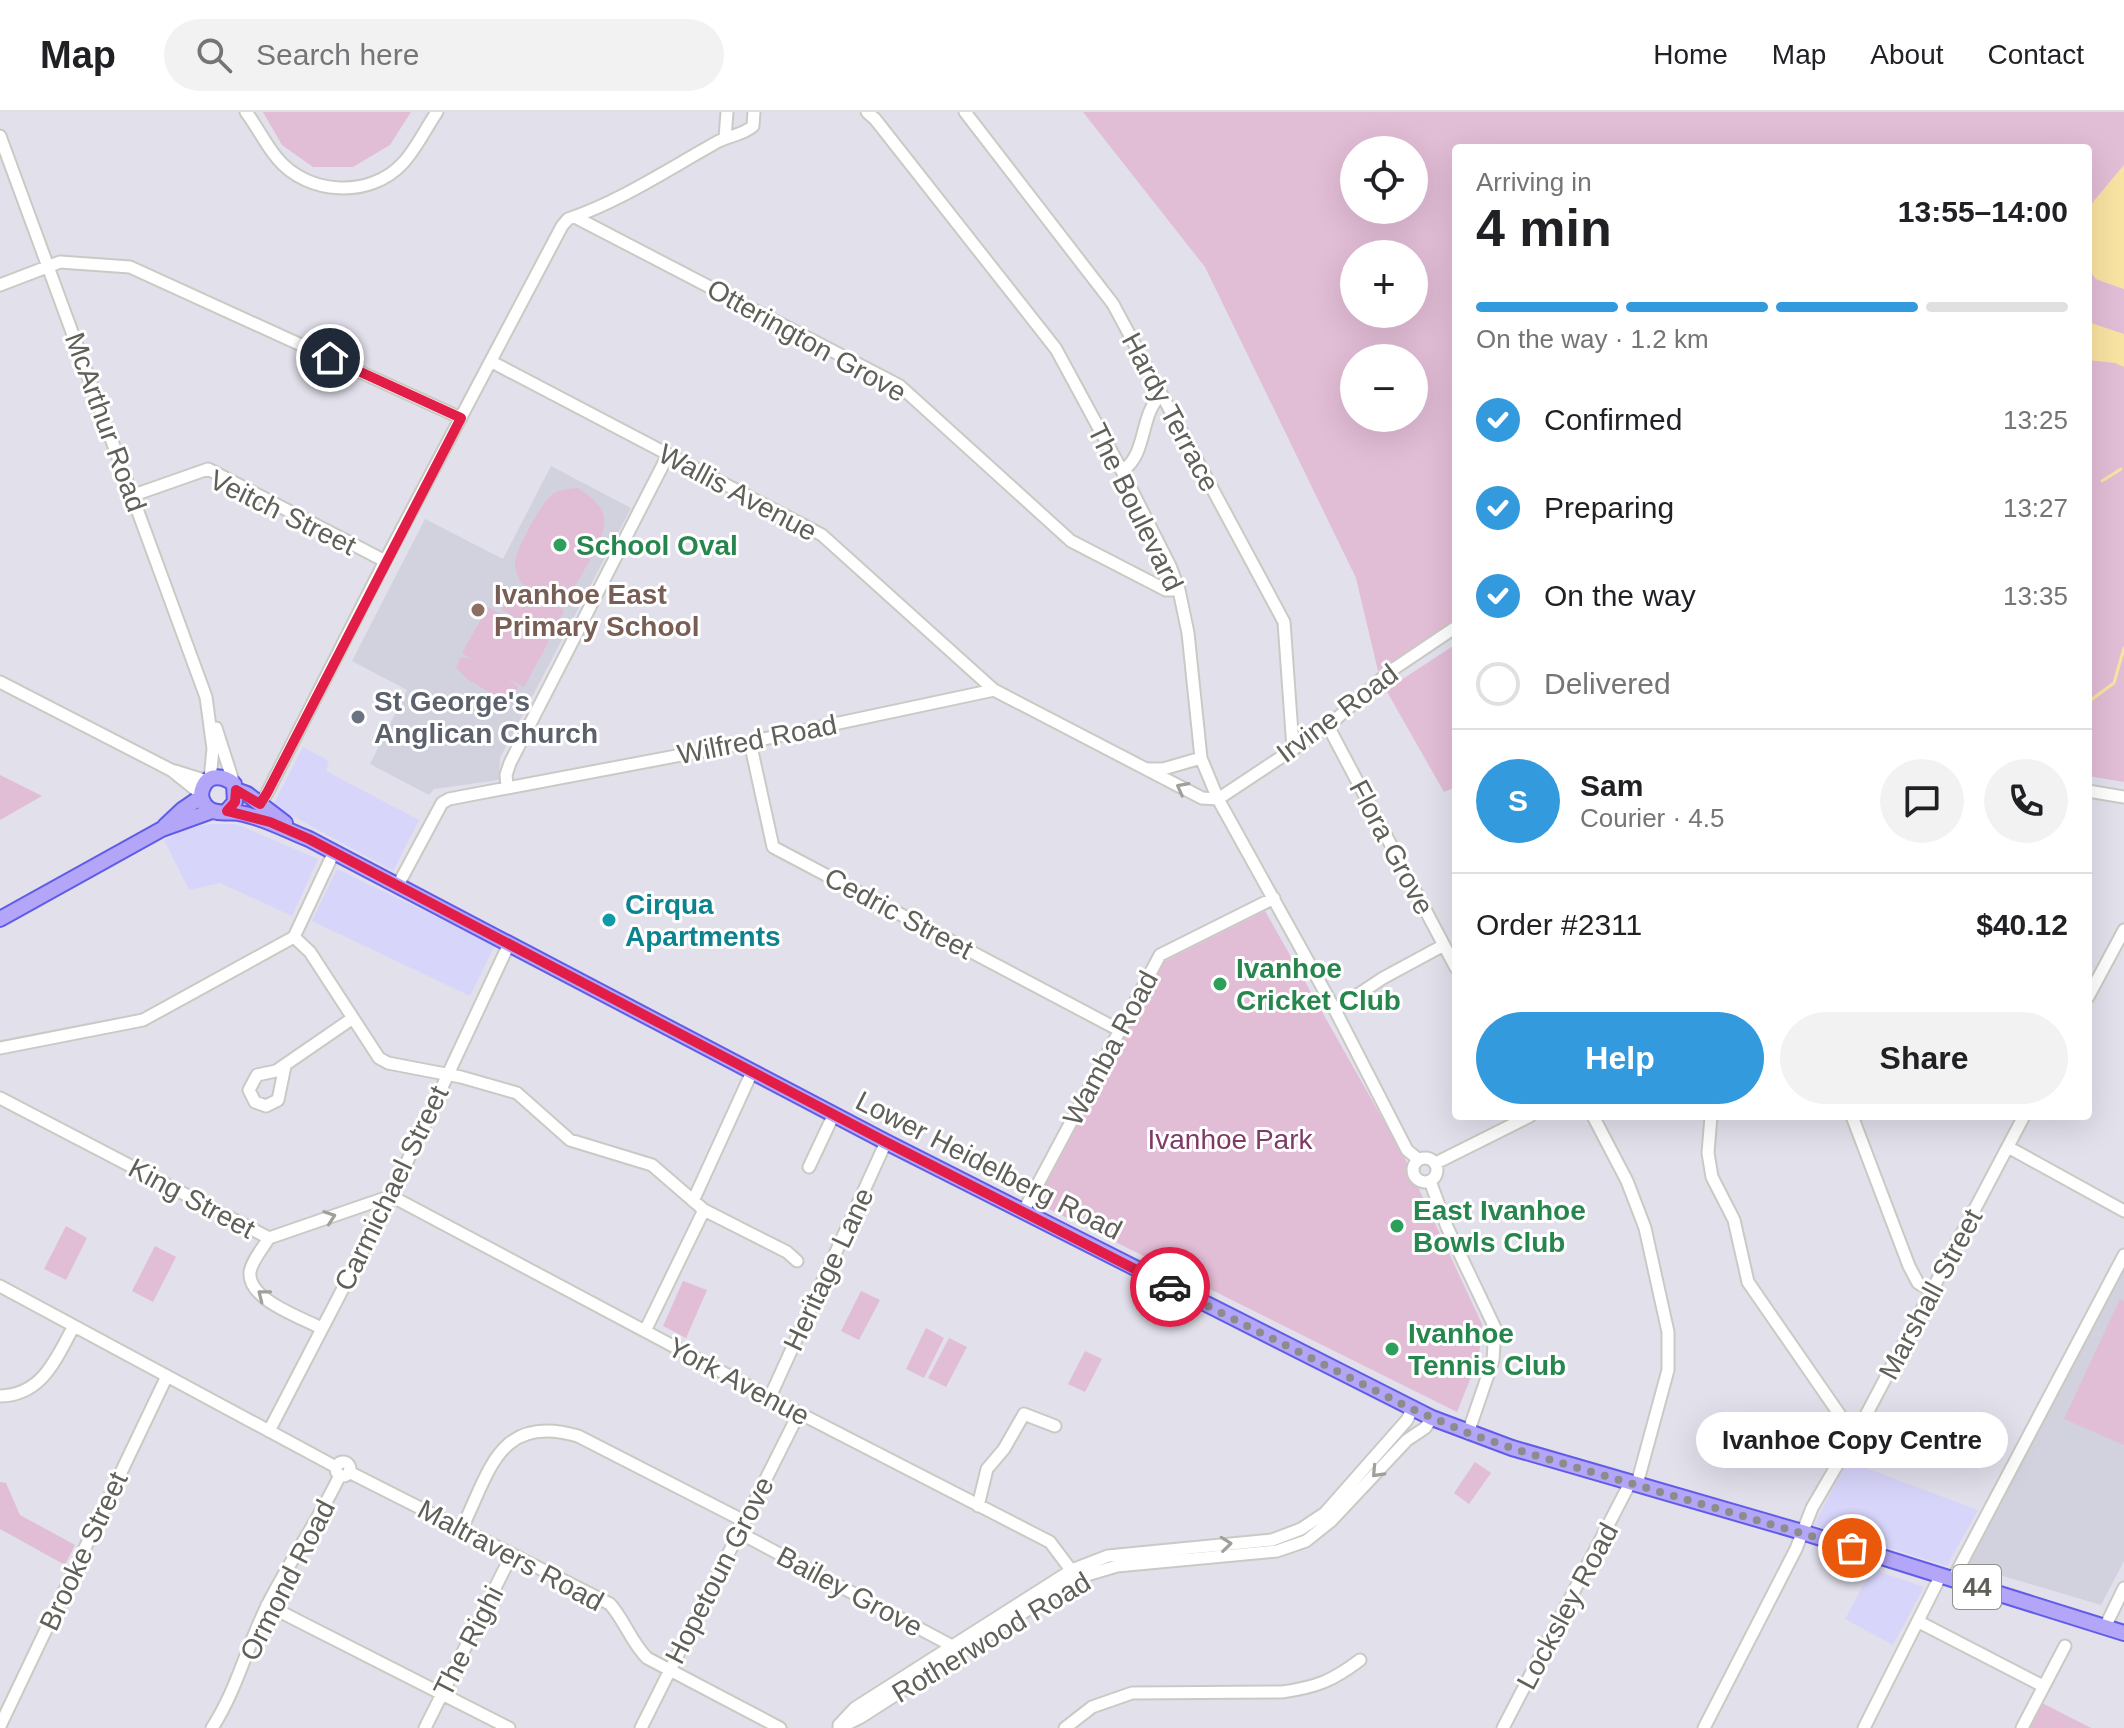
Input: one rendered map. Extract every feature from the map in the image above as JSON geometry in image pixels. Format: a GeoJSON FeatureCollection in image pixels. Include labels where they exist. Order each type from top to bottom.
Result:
{"type":"FeatureCollection","features":[{"type":"Feature","properties":{"kind":"main road","name":"44"},"geometry":{"type":"LineString","coordinates":[[205,788],[219,777],[227,779],[235,787]]}},
{"type":"Feature","properties":{"kind":"main road","name":"Lower Heidelberg Road"},"geometry":{"type":"LineString","coordinates":[[235,787],[309,839]]}},
{"type":"Feature","properties":{"kind":"main road"},"geometry":{"type":"LineString","coordinates":[[0,919],[162,829],[220,811],[235,802],[235,787]]}},
{"type":"Feature","properties":{"kind":"main road"},"geometry":{"type":"LineString","coordinates":[[205,788],[205,805],[220,811]]}},
{"type":"Feature","properties":{"kind":"main road"},"geometry":{"type":"LineString","coordinates":[[162,829],[205,788]]}},
{"type":"Feature","properties":{"kind":"main road","name":"Lower Heidelberg Road"},"geometry":{"type":"LineString","coordinates":[[220,811],[270,822],[309,839],[886,1142],[1432,1418],[1468,1433],[1802,1532],[2124,1633]]}},
{"type":"Feature","properties":{"kind":"street"},"geometry":{"type":"LineString","coordinates":[[246,112],[277,158],[292,172],[314,184],[342,189],[383,179],[403,163],[437,112]]}},
{"type":"Feature","properties":{"kind":"street"},"geometry":{"type":"LineString","coordinates":[[725,138],[727,112]]}},
{"type":"Feature","properties":{"kind":"street"},"geometry":{"type":"LineString","coordinates":[[260,804],[562,226],[568,219],[640,186],[725,138],[746,133],[753,126],[754,112]]}},
{"type":"Feature","properties":{"kind":"street","name":"The Boulevard"},"geometry":{"type":"LineString","coordinates":[[867,112],[1056,349],[1122,471],[1179,590],[1188,633],[1201,758],[1218,799],[1335,1010],[1407,1150],[1418,1159]]}},
{"type":"Feature","properties":{"kind":"street","name":"Hardy Terrace"},"geometry":{"type":"LineString","coordinates":[[965,112],[1113,304],[1284,622],[1293,748]]}},
{"type":"Feature","properties":{"kind":"street","name":"McArthur Road"},"geometry":{"type":"LineString","coordinates":[[0,136],[134,495],[235,787]]}},
{"type":"Feature","properties":{"kind":"street","name":"Otterington Grove"},"geometry":{"type":"LineString","coordinates":[[575,217],[900,386],[1071,541],[1166,590],[1179,590]]}},
{"type":"Feature","properties":{"kind":"street"},"geometry":{"type":"LineString","coordinates":[[0,285],[67,261],[130,267],[461,418]]}},
{"type":"Feature","properties":{"kind":"street","name":"Wallis Avenue"},"geometry":{"type":"LineString","coordinates":[[492,362],[822,535],[994,690]]}},
{"type":"Feature","properties":{"kind":"street"},"geometry":{"type":"LineString","coordinates":[[1122,471],[1132,464],[1153,406],[1161,395]]}},
{"type":"Feature","properties":{"kind":"street"},"geometry":{"type":"LineString","coordinates":[[507,786],[506,775],[510,763],[668,455]]}},
{"type":"Feature","properties":{"kind":"street","name":"Veitch Street"},"geometry":{"type":"LineString","coordinates":[[134,495],[208,469],[385,561]]}},
{"type":"Feature","properties":{"kind":"street","name":"Irvine Road"},"geometry":{"type":"LineString","coordinates":[[1218,799],[1328,726],[1389,672],[1452,630]]}},
{"type":"Feature","properties":{"kind":"street"},"geometry":{"type":"LineString","coordinates":[[0,682],[205,788]]}},
{"type":"Feature","properties":{"kind":"street"},"geometry":{"type":"LineString","coordinates":[[994,690],[1202,798],[1218,799]]}},
{"type":"Feature","properties":{"kind":"street","name":"Wilfred Road"},"geometry":{"type":"LineString","coordinates":[[398,885],[442,803],[449,799],[750,742],[994,690]]}},
{"type":"Feature","properties":{"kind":"street","name":"McArthur Road"},"geometry":{"type":"LineString","coordinates":[[205,788],[213,749],[209,709]]}},
{"type":"Feature","properties":{"kind":"street","name":"Flora Grove"},"geometry":{"type":"LineString","coordinates":[[1328,726],[1452,960]]}},
{"type":"Feature","properties":{"kind":"street","name":"Cedric Street"},"geometry":{"type":"LineString","coordinates":[[750,742],[773,847],[1119,1030]]}},
{"type":"Feature","properties":{"kind":"street"},"geometry":{"type":"LineString","coordinates":[[1148,769],[1163,769],[1201,758]]}},
{"type":"Feature","properties":{"kind":"street"},"geometry":{"type":"LineString","coordinates":[[2092,792],[2124,797]]}},
{"type":"Feature","properties":{"kind":"street"},"geometry":{"type":"LineString","coordinates":[[0,1048],[143,1020],[294,937],[334,852]]}},
{"type":"Feature","properties":{"kind":"street","name":"Wamba Road"},"geometry":{"type":"LineString","coordinates":[[1023,1212],[1160,955],[1274,898]]}},
{"type":"Feature","properties":{"kind":"street"},"geometry":{"type":"LineString","coordinates":[[2092,990],[2124,930]]}},
{"type":"Feature","properties":{"kind":"street"},"geometry":{"type":"LineString","coordinates":[[294,937],[310,952],[379,1058],[388,1063],[517,1093],[570,1140],[652,1165],[704,1210],[787,1252],[797,1261]]}},
{"type":"Feature","properties":{"kind":"street","name":"Carmichael Street"},"geometry":{"type":"LineString","coordinates":[[269,1431],[391,1196],[509,944]]}},
{"type":"Feature","properties":{"kind":"street"},"geometry":{"type":"LineString","coordinates":[[1335,1010],[1383,978],[1444,945]]}},
{"type":"Feature","properties":{"kind":"street"},"geometry":{"type":"LineString","coordinates":[[285,1066],[353,1018]]}},
{"type":"Feature","properties":{"kind":"street"},"geometry":{"type":"LineString","coordinates":[[693,1201],[752,1072]]}},
{"type":"Feature","properties":{"kind":"street","name":"King Street"},"geometry":{"type":"LineString","coordinates":[[0,1098],[269,1238],[391,1196]]}},
{"type":"Feature","properties":{"kind":"street"},"geometry":{"type":"LineString","coordinates":[[809,1167],[834,1114]]}},
{"type":"Feature","properties":{"kind":"street"},"geometry":{"type":"LineString","coordinates":[[1436,1163],[1522,1120]]}},
{"type":"Feature","properties":{"kind":"street","name":"Locksley Road"},"geometry":{"type":"LineString","coordinates":[[1503,1728],[1634,1484],[1668,1370],[1668,1332],[1645,1228],[1627,1181],[1595,1120]]}},
{"type":"Feature","properties":{"kind":"street"},"geometry":{"type":"LineString","coordinates":[[1711,1120],[1708,1153],[1712,1177],[1734,1220],[1748,1282],[1853,1434]]}},
{"type":"Feature","properties":{"kind":"street"},"geometry":{"type":"LineString","coordinates":[[1854,1120],[1909,1266],[1918,1283],[1931,1290]]}},
{"type":"Feature","properties":{"kind":"street","name":"Marshall Street"},"geometry":{"type":"LineString","coordinates":[[1704,1728],[1812,1508],[1865,1417],[2022,1120]]}},
{"type":"Feature","properties":{"kind":"street","name":"Heritage Lane"},"geometry":{"type":"LineString","coordinates":[[770,1397],[886,1142]]}},
{"type":"Feature","properties":{"kind":"street"},"geometry":{"type":"LineString","coordinates":[[2008,1147],[2124,1211]]}},
{"type":"Feature","properties":{"kind":"street"},"geometry":{"type":"LineString","coordinates":[[1430,1158],[1436,1163],[1436,1175],[1430,1181],[1422,1182],[1415,1177],[1413,1170],[1418,1159],[1430,1158]]}},
{"type":"Feature","properties":{"kind":"street"},"geometry":{"type":"LineString","coordinates":[[1430,1181],[1447,1227],[1495,1328],[1493,1360],[1468,1433]]}},
{"type":"Feature","properties":{"kind":"street","name":"York Avenue"},"geometry":{"type":"LineString","coordinates":[[391,1196],[799,1413],[1050,1542],[1074,1574]]}},
{"type":"Feature","properties":{"kind":"street"},"geometry":{"type":"LineString","coordinates":[[645,1331],[704,1210]]}},
{"type":"Feature","properties":{"kind":"street"},"geometry":{"type":"LineString","coordinates":[[269,1238],[250,1272],[252,1287],[264,1299],[321,1328]]}},
{"type":"Feature","properties":{"kind":"street"},"geometry":{"type":"LineString","coordinates":[[1864,1728],[1919,1622],[1947,1577],[2124,1255]]}},
{"type":"Feature","properties":{"kind":"street","name":"Maltravers Road"},"geometry":{"type":"LineString","coordinates":[[0,1286],[342,1472],[462,1528],[610,1604],[622,1618],[635,1646],[647,1658],[780,1728]]}},
{"type":"Feature","properties":{"kind":"street"},"geometry":{"type":"LineString","coordinates":[[0,1396],[13,1396],[39,1382],[55,1362],[74,1326]]}},
{"type":"Feature","properties":{"kind":"street","name":"Brooke Street"},"geometry":{"type":"LineString","coordinates":[[0,1726],[167,1376]]}},
{"type":"Feature","properties":{"kind":"street","name":"Rotherwood Road"},"geometry":{"type":"LineString","coordinates":[[838,1728],[861,1717],[957,1649],[1074,1574],[1108,1556],[1272,1540],[1301,1529],[1325,1513],[1407,1420],[1412,1409]]}},
{"type":"Feature","properties":{"kind":"street","name":"Hopetoun Grove"},"geometry":{"type":"LineString","coordinates":[[641,1728],[799,1413]]}},
{"type":"Feature","properties":{"kind":"street"},"geometry":{"type":"LineString","coordinates":[[978,1506],[987,1469],[1004,1449],[1024,1414],[1055,1426]]}},
{"type":"Feature","properties":{"kind":"street","name":"Rotherwood Road"},"geometry":{"type":"LineString","coordinates":[[1074,1574],[1117,1566],[1277,1551],[1306,1541],[1331,1521],[1407,1440],[1425,1428],[1432,1418]]}},
{"type":"Feature","properties":{"kind":"street"},"geometry":{"type":"LineString","coordinates":[[462,1528],[497,1455],[514,1438],[534,1431],[555,1429],[578,1436],[744,1521]]}},
{"type":"Feature","properties":{"kind":"street","name":"Ormond Road"},"geometry":{"type":"LineString","coordinates":[[212,1728],[229,1698],[267,1605],[318,1520],[342,1472]]}},
{"type":"Feature","properties":{"kind":"street","name":"Bailey Grove"},"geometry":{"type":"LineString","coordinates":[[738,1532],[957,1649]]}},
{"type":"Feature","properties":{"kind":"street","name":"The Righi"},"geometry":{"type":"LineString","coordinates":[[425,1728],[512,1554]]}},
{"type":"Feature","properties":{"kind":"street"},"geometry":{"type":"LineString","coordinates":[[2105,1627],[2124,1588]]}},
{"type":"Feature","properties":{"kind":"street"},"geometry":{"type":"LineString","coordinates":[[267,1605],[509,1728]]}},
{"type":"Feature","properties":{"kind":"street"},"geometry":{"type":"LineString","coordinates":[[1919,1622],[2043,1686]]}},
{"type":"Feature","properties":{"kind":"street"},"geometry":{"type":"LineString","coordinates":[[2022,1728],[2065,1646]]}},
{"type":"Feature","properties":{"kind":"street"},"geometry":{"type":"LineString","coordinates":[[1065,1728],[1092,1707],[1132,1693],[1303,1689],[1335,1679],[1360,1660]]}},
{"type":"Feature","properties":{"kind":"shaded area"},"geometry":{"type":"Polygon","coordinates":[[[2124,165],[2124,289],[2096,279],[2092,274],[2094,201],[2124,165]]]}},
{"type":"Feature","properties":{"kind":"shaded area"},"geometry":{"type":"Polygon","coordinates":[[[2092,323],[2124,334],[2124,367],[2092,360],[2092,323]]]}},
{"type":"Feature","properties":{"kind":"shaded area","name":"Ivanhoe East Primary School"},"geometry":{"type":"Polygon","coordinates":[[[551,466],[631,508],[500,758],[499,780],[434,789],[429,795],[370,764],[407,690],[352,661],[425,519],[503,559],[551,466]]]}},
{"type":"Feature","properties":{"kind":"shaded area"},"geometry":{"type":"Polygon","coordinates":[[[303,747],[329,761],[326,771],[419,820],[393,871],[273,805],[303,747]]]}},
{"type":"Feature","properties":{"kind":"shaded area"},"geometry":{"type":"Polygon","coordinates":[[[236,824],[318,859],[292,916],[220,883],[189,890],[164,840],[188,828],[236,824]]]}},
{"type":"Feature","properties":{"kind":"shaded area"},"geometry":{"type":"Polygon","coordinates":[[[337,869],[495,945],[470,996],[312,921],[337,869]]]}},
{"type":"Feature","properties":{"kind":"shaded area"},"geometry":{"type":"Polygon","coordinates":[[[2124,1265],[2124,1561],[2101,1605],[1966,1565],[2124,1265]]]}},
{"type":"Feature","properties":{"kind":"shaded area"},"geometry":{"type":"Polygon","coordinates":[[[1847,1461],[1978,1510],[1947,1566],[1814,1525],[1847,1461]]]}},
{"type":"Feature","properties":{"kind":"shaded area"},"geometry":{"type":"Polygon","coordinates":[[[1872,1569],[1924,1587],[1893,1645],[1845,1619],[1872,1569]]]}},
{"type":"Feature","properties":{"kind":"green space"},"geometry":{"type":"Polygon","coordinates":[[[263,112],[411,112],[390,145],[353,167],[313,167],[282,145],[263,112]]]}},
{"type":"Feature","properties":{"kind":"green space"},"geometry":{"type":"Polygon","coordinates":[[[1083,112],[2124,112],[2124,165],[2092,205],[2092,144],[1452,144],[1452,622],[1378,671],[1356,578],[1205,267],[1083,112]]]}},
{"type":"Feature","properties":{"kind":"green space"},"geometry":{"type":"Polygon","coordinates":[[[2092,274],[2096,279],[2124,289],[2124,782],[2092,777],[2092,274]]]}},
{"type":"Feature","properties":{"kind":"green space","name":"School Oval"},"geometry":{"type":"Polygon","coordinates":[[[578,488],[602,510],[604,526],[592,556],[569,595],[543,598],[564,610],[551,638],[502,610],[516,586],[528,591],[518,577],[515,562],[537,515],[553,494],[578,488]]]}},
{"type":"Feature","properties":{"kind":"green space"},"geometry":{"type":"Polygon","coordinates":[[[488,607],[549,641],[524,687],[507,678],[518,687],[509,704],[467,679],[456,667],[461,657],[471,659],[462,653],[488,607]]]}},
{"type":"Feature","properties":{"kind":"green space"},"geometry":{"type":"Polygon","coordinates":[[[1452,647],[1452,789],[1444,792],[1386,690],[1452,647]]]}},
{"type":"Feature","properties":{"kind":"green space"},"geometry":{"type":"Polygon","coordinates":[[[0,775],[42,796],[0,820],[0,775]]]}},
{"type":"Feature","properties":{"kind":"green space","name":"Ivanhoe Park"},"geometry":{"type":"Polygon","coordinates":[[[1265,911],[1404,1157],[1482,1324],[1479,1357],[1457,1412],[1035,1202],[1163,962],[1265,911]]]}},
{"type":"Feature","properties":{"kind":"green space"},"geometry":{"type":"Polygon","coordinates":[[[66,1226],[87,1238],[66,1280],[44,1269],[66,1226]]]}},
{"type":"Feature","properties":{"kind":"green space"},"geometry":{"type":"Polygon","coordinates":[[[155,1246],[176,1257],[153,1302],[132,1291],[155,1246]]]}},
{"type":"Feature","properties":{"kind":"green space"},"geometry":{"type":"Polygon","coordinates":[[[683,1281],[707,1290],[686,1338],[663,1326],[683,1281]]]}},
{"type":"Feature","properties":{"kind":"green space"},"geometry":{"type":"Polygon","coordinates":[[[861,1291],[880,1300],[859,1340],[841,1331],[861,1291]]]}},
{"type":"Feature","properties":{"kind":"green space"},"geometry":{"type":"Polygon","coordinates":[[[2120,1299],[2124,1301],[2124,1445],[2064,1419],[2120,1299]]]}},
{"type":"Feature","properties":{"kind":"green space"},"geometry":{"type":"Polygon","coordinates":[[[926,1328],[944,1338],[924,1378],[906,1369],[926,1328]]]}},
{"type":"Feature","properties":{"kind":"green space"},"geometry":{"type":"Polygon","coordinates":[[[949,1338],[967,1347],[946,1387],[928,1378],[949,1338]]]}},
{"type":"Feature","properties":{"kind":"green space"},"geometry":{"type":"Polygon","coordinates":[[[1085,1351],[1102,1359],[1085,1392],[1068,1384],[1085,1351]]]}},
{"type":"Feature","properties":{"kind":"green space"},"geometry":{"type":"Polygon","coordinates":[[[1475,1462],[1491,1473],[1469,1504],[1454,1493],[1475,1462]]]}},
{"type":"Feature","properties":{"kind":"green space"},"geometry":{"type":"Polygon","coordinates":[[[0,1482],[6,1483],[20,1515],[75,1545],[65,1565],[0,1529],[0,1482]]]}},
{"type":"Feature","properties":{"kind":"green space"},"geometry":{"type":"Polygon","coordinates":[[[2042,1703],[2091,1728],[2029,1728],[2042,1703]]]}},
{"type":"Feature","properties":{"kind":"waterway"},"geometry":{"type":"LineString","coordinates":[[2102,481],[2121,469]]}},
{"type":"Feature","properties":{"kind":"waterway"},"geometry":{"type":"LineString","coordinates":[[2092,699],[2114,683],[2124,648]]}},
{"type":"Feature","properties":{"kind":"way so far"},"geometry":{"type":"LineString","coordinates":[[1170,1287],[1412,1409],[1468,1433],[1852,1548]]}},
{"type":"Feature","properties":{"kind":"place","name":"School Oval"},"geometry":{"type":"Point","coordinates":[560,545]}},
{"type":"Feature","properties":{"kind":"place","name":"Ivanhoe East Primary School"},"geometry":{"type":"Point","coordinates":[478,610]}},
{"type":"Feature","properties":{"kind":"place","name":"St George's Anglican Church"},"geometry":{"type":"Point","coordinates":[358,717]}},
{"type":"Feature","properties":{"kind":"place","name":"Cirqua Apartments"},"geometry":{"type":"Point","coordinates":[609,920]}},
{"type":"Feature","properties":{"kind":"place","name":"Ivanhoe Cricket Club"},"geometry":{"type":"Point","coordinates":[1220,984]}},
{"type":"Feature","properties":{"kind":"place","name":"East Ivanhoe Bowls Club"},"geometry":{"type":"Point","coordinates":[1397,1226]}},
{"type":"Feature","properties":{"kind":"place","name":"Ivanhoe Tennis Club"},"geometry":{"type":"Point","coordinates":[1392,1349]}},
{"type":"Feature","properties":{"kind":"place","name":"Ivanhoe Copy Centre"},"geometry":{"type":"Point","coordinates":[1852,1548]}},
{"type":"Feature","properties":{"kind":"route"},"geometry":{"type":"LineString","coordinates":[[330,358],[461,418],[267,793],[260,804],[236,790],[235,802],[227,811],[270,822],[309,839],[886,1142],[1170,1287]]}}]}
